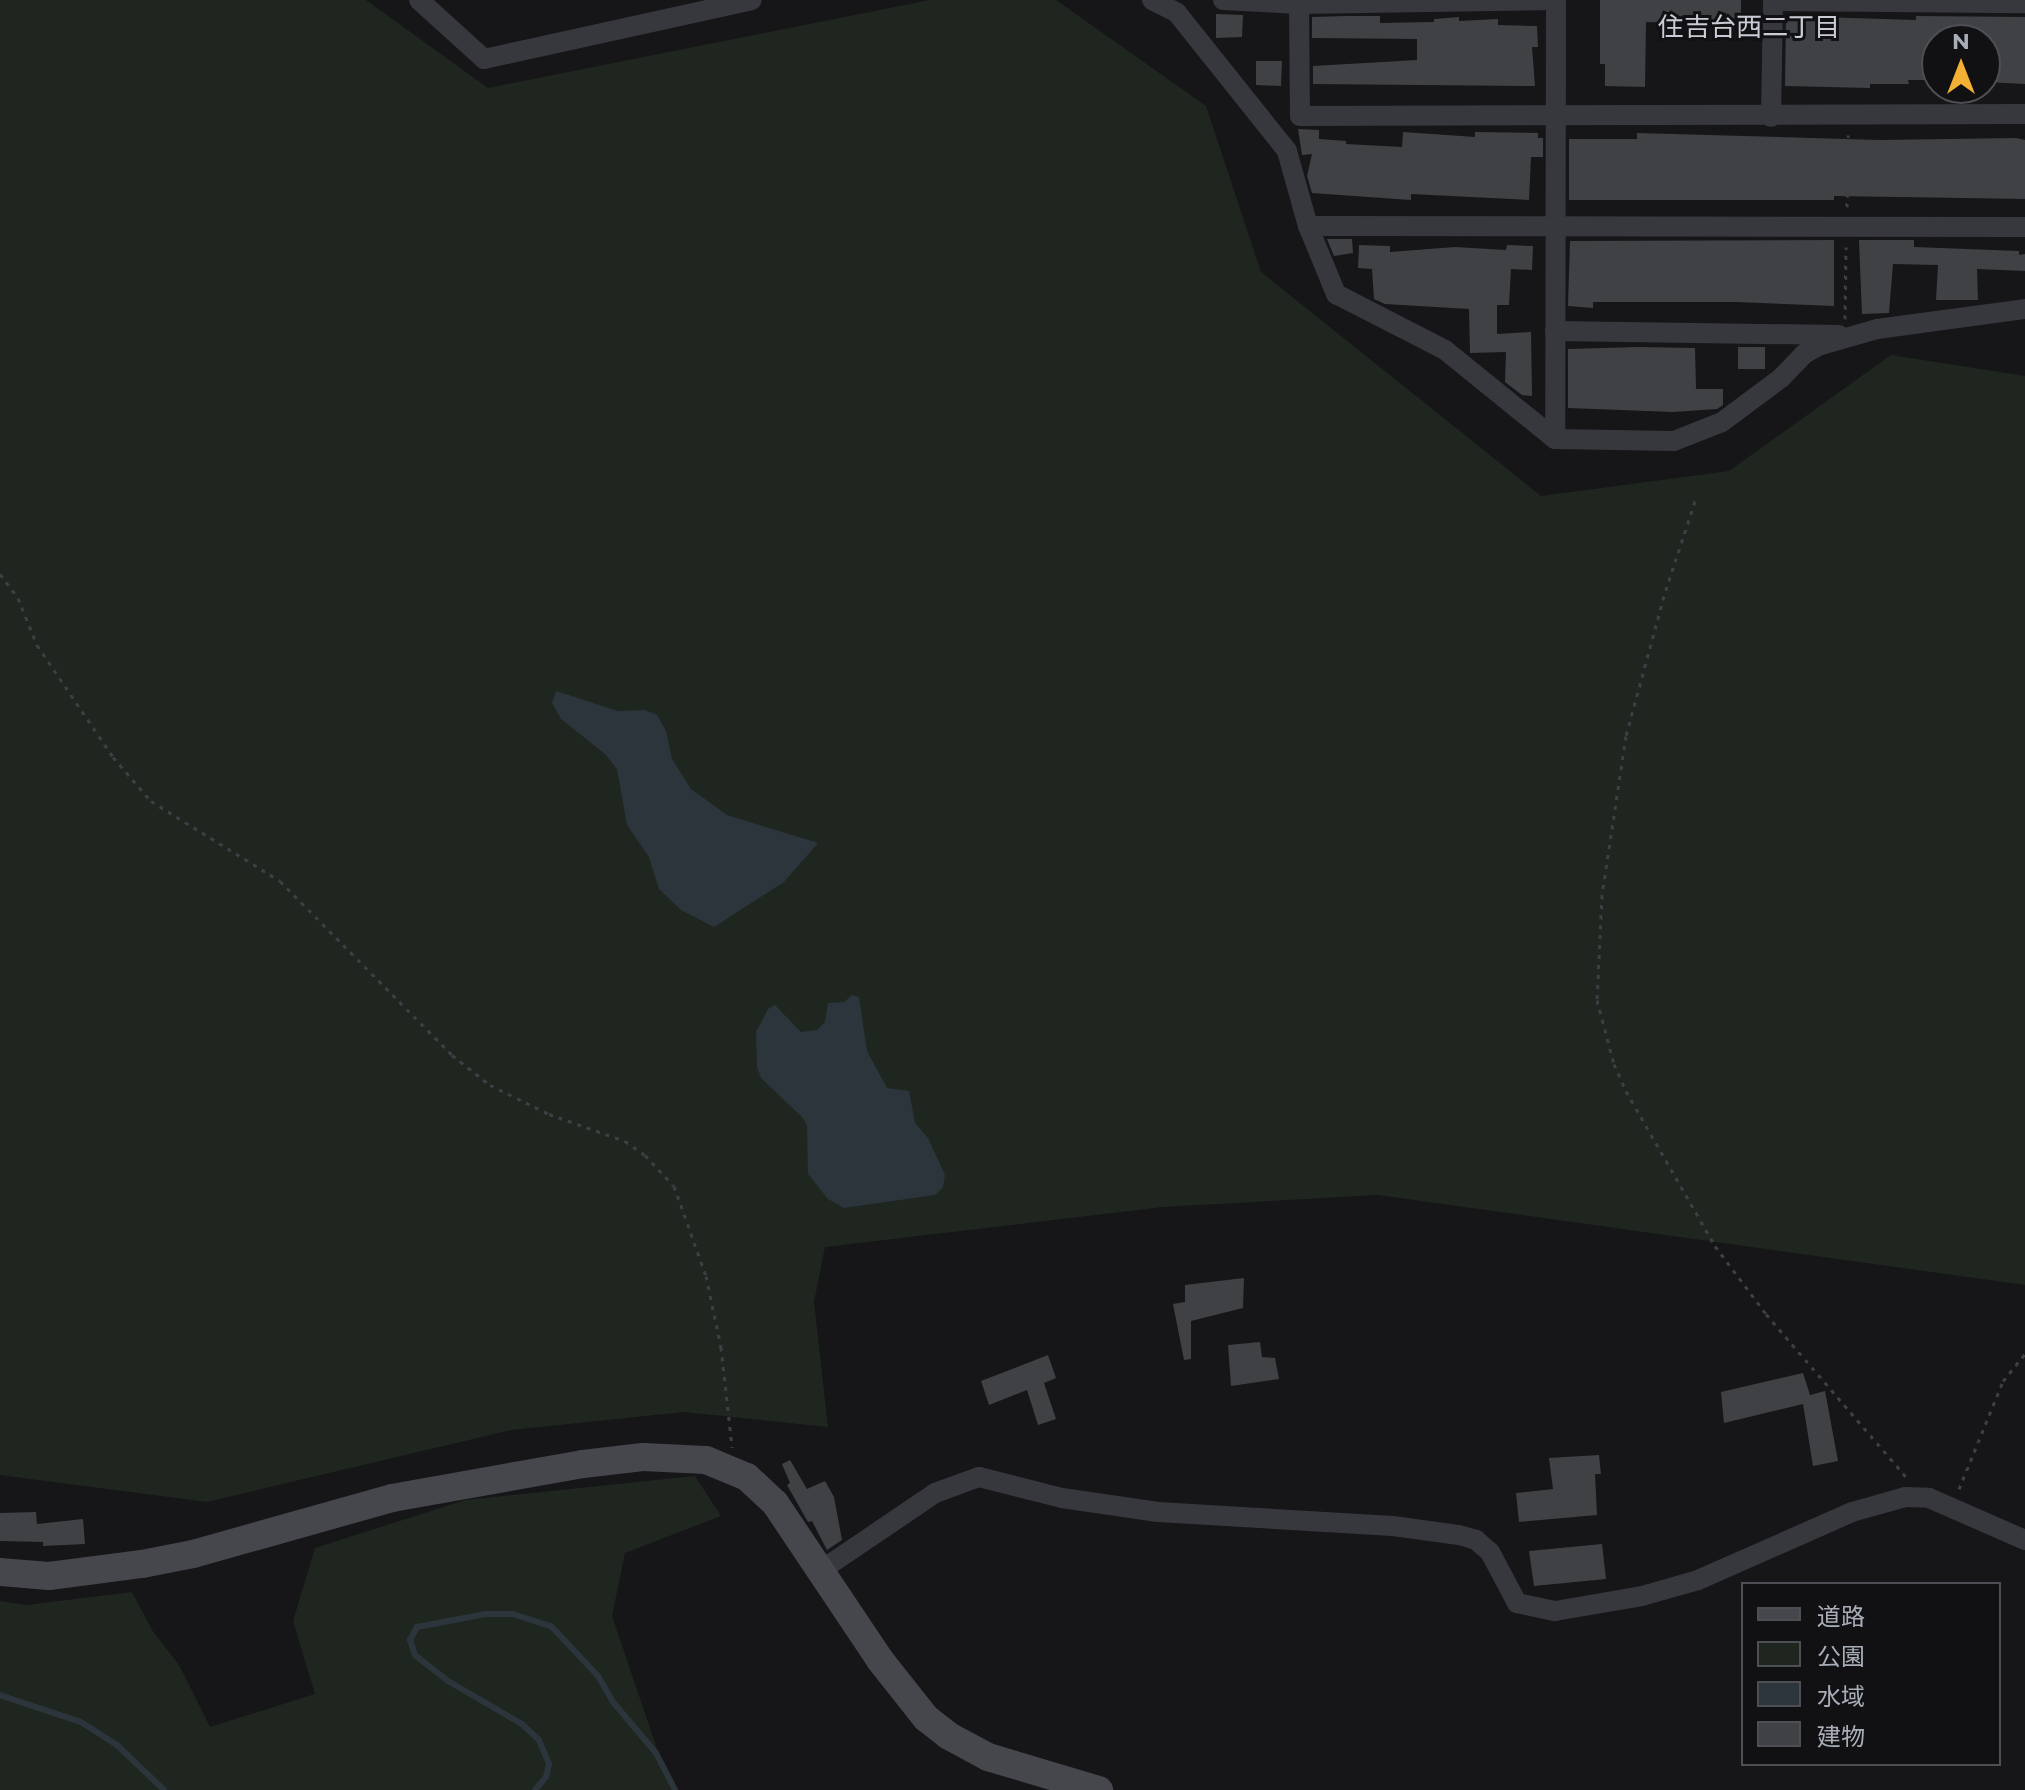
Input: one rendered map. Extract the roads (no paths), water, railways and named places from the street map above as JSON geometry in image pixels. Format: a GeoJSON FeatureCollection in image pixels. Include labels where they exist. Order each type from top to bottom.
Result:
{"type":"FeatureCollection","features":[{"type":"Feature","properties":{"kind":"street"},"geometry":{"type":"LineString","coordinates":[[419,0],[484,59],[752,0]]}},
{"type":"Feature","properties":{"kind":"street"},"geometry":{"type":"LineString","coordinates":[[1152,0],[1177,13],[1287,151],[1308,226],[1336,294],[1445,350],[1555,439],[1654,443],[1702,433],[1781,378],[1804,354],[1855,335]]}},
{"type":"Feature","properties":{"kind":"street"},"geometry":{"type":"LineString","coordinates":[[1223,0],[1299,4],[1556,0],[1555,439]]}},
{"type":"Feature","properties":{"kind":"street"},"geometry":{"type":"LineString","coordinates":[[1771,117],[1773,1],[2025,3]]}},
{"type":"Feature","properties":{"kind":"street"},"geometry":{"type":"LineString","coordinates":[[1299,4],[1300,116],[2025,114]]}},
{"type":"Feature","properties":{"kind":"street"},"geometry":{"type":"LineString","coordinates":[[1308,226],[2025,227]]}},
{"type":"Feature","properties":{"kind":"street"},"geometry":{"type":"LineString","coordinates":[[1555,331],[1855,335],[2025,309]]}},
{"type":"Feature","properties":{"kind":"street"},"geometry":{"type":"LineString","coordinates":[[0,1572],[49,1576],[142,1564],[193,1554],[392,1498],[583,1464],[682,1457],[706,1460],[747,1477],[775,1503],[907,1697],[949,1736],[988,1757],[1099,1790]]}},
{"type":"Feature","properties":{"kind":"street"},"geometry":{"type":"LineString","coordinates":[[820,1571],[935,1493],[979,1477],[1062,1498],[1158,1512],[1393,1526],[1459,1535],[1476,1540],[1490,1552],[1517,1603],[1555,1611],[1642,1596],[1698,1580],[1852,1512],[1917,1496],[1951,1507],[2025,1540]]}},
{"type":"Feature","properties":{"kind":"water"},"geometry":{"type":"Polygon","coordinates":[[[556,691],[618,711],[645,710],[657,715],[666,731],[672,759],[691,789],[727,815],[818,843],[784,882],[714,927],[681,910],[659,889],[649,857],[627,825],[617,769],[605,754],[561,719],[552,703],[556,691]]]}},
{"type":"Feature","properties":{"kind":"water"},"geometry":{"type":"Polygon","coordinates":[[[852,995],[859,997],[867,1051],[887,1088],[909,1091],[915,1123],[928,1138],[945,1175],[943,1187],[935,1195],[844,1208],[828,1199],[808,1174],[807,1126],[803,1118],[761,1078],[757,1067],[756,1032],[768,1009],[775,1005],[801,1032],[817,1030],[825,1022],[828,1003],[844,1002],[852,995]]]}},
{"type":"Feature","properties":{"kind":"waterway"},"geometry":{"type":"LineString","coordinates":[[535,1790],[546,1777],[549,1764],[539,1740],[522,1724],[448,1681],[415,1655],[410,1640],[417,1627],[486,1614],[513,1614],[551,1626],[598,1676],[613,1702],[656,1753],[675,1790]]}},
{"type":"Feature","properties":{"kind":"waterway"},"geometry":{"type":"LineString","coordinates":[[0,1695],[81,1722],[117,1745],[164,1790]]}},
{"type":"Feature","properties":{"kind":"district","name":"住吉台西二丁目"},"geometry":{"type":"Point","coordinates":[1749,28]}}]}
